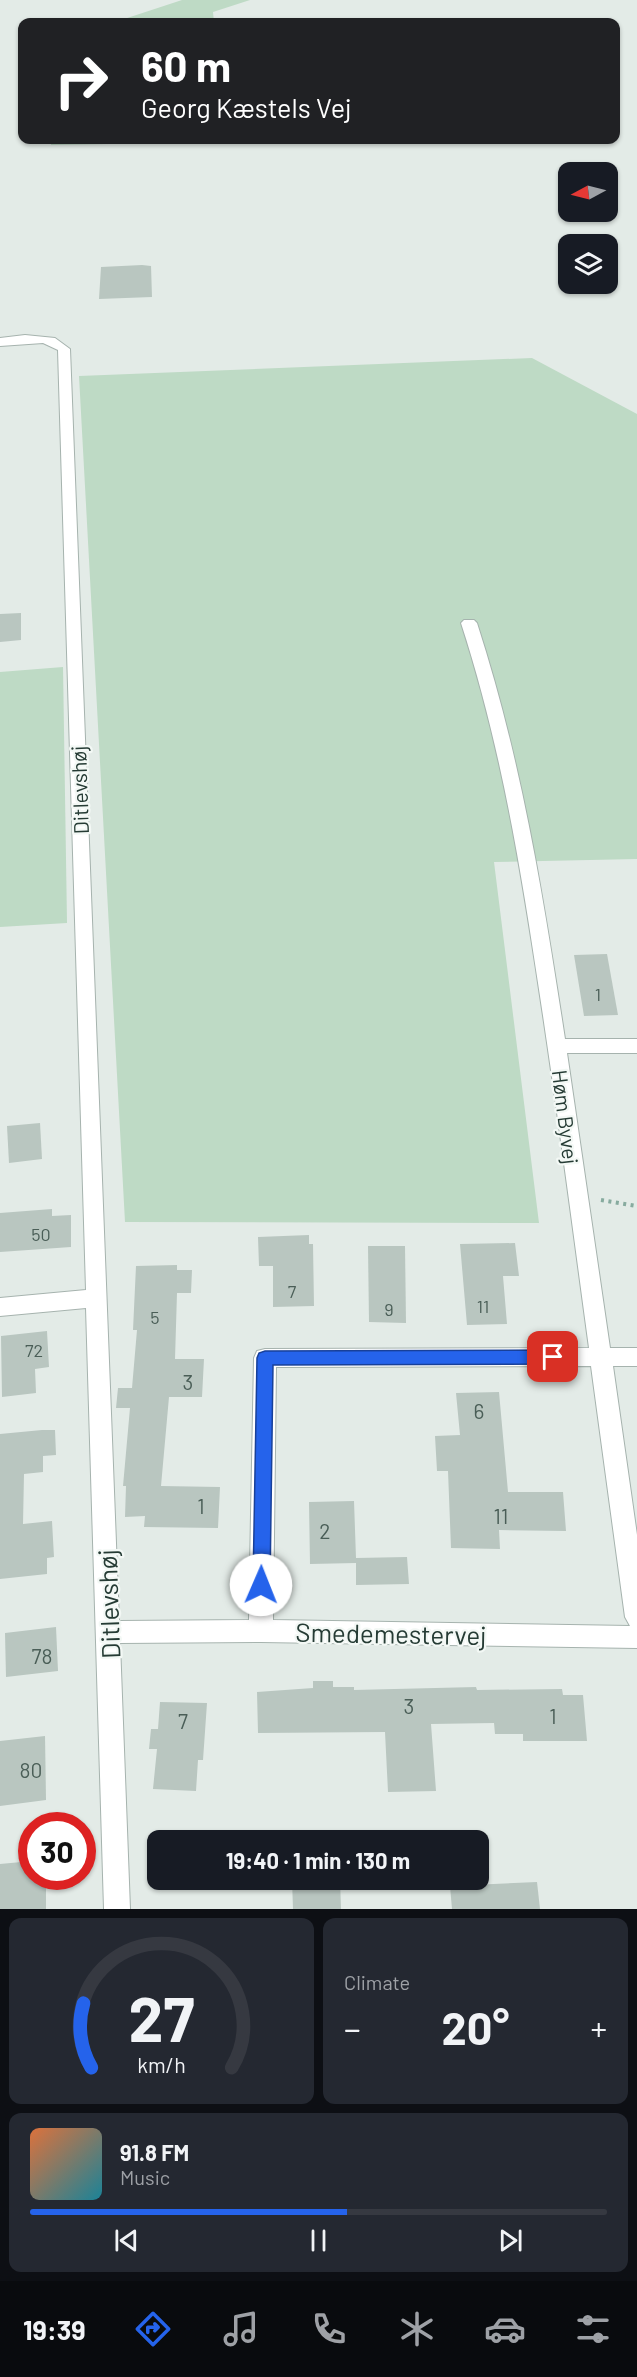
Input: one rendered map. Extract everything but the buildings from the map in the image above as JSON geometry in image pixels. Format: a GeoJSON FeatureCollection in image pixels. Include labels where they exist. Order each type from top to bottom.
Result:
{"type":"FeatureCollection","features":[{"type":"Feature","properties":{"kind":"street","name":"Ditlevshøj"},"geometry":{"type":"LineString","coordinates":[[0,342],[38,339],[58,342],[64,349],[117,1909]]}},
{"type":"Feature","properties":{"kind":"street","name":"Høm Byvej"},"geometry":{"type":"LineString","coordinates":[[469,623],[489,685],[510,768],[528,856],[637,1617]]}},
{"type":"Feature","properties":{"kind":"street"},"geometry":{"type":"LineString","coordinates":[[557,1046],[637,1046]]}},
{"type":"Feature","properties":{"kind":"street"},"geometry":{"type":"LineString","coordinates":[[0,1307],[96,1298]]}},
{"type":"Feature","properties":{"kind":"street"},"geometry":{"type":"LineString","coordinates":[[261,1631],[265,1358],[637,1357]]}},
{"type":"Feature","properties":{"kind":"street","name":"Smedemestervej"},"geometry":{"type":"LineString","coordinates":[[109,1632],[261,1631],[637,1637]]}},
{"type":"Feature","properties":{"kind":"path"},"geometry":{"type":"LineString","coordinates":[[601,1200],[637,1206]]}},
{"type":"Feature","properties":{"kind":"green space"},"geometry":{"type":"Polygon","coordinates":[[[182,0],[250,0],[213,12],[214,18],[127,18],[182,0]]]}},
{"type":"Feature","properties":{"kind":"green space"},"geometry":{"type":"Polygon","coordinates":[[[51,144],[109,144],[51,145],[51,144]]]}},
{"type":"Feature","properties":{"kind":"green space"},"geometry":{"type":"Polygon","coordinates":[[[532,358],[637,414],[637,859],[494,862],[539,1223],[125,1222],[79,376],[532,358]]]}},
{"type":"Feature","properties":{"kind":"green space"},"geometry":{"type":"Polygon","coordinates":[[[63,667],[67,923],[0,927],[0,672],[63,667]]]}},
{"type":"Feature","properties":{"kind":"route"},"geometry":{"type":"LineString","coordinates":[[261,1585],[265,1358],[553,1357]]}}]}
